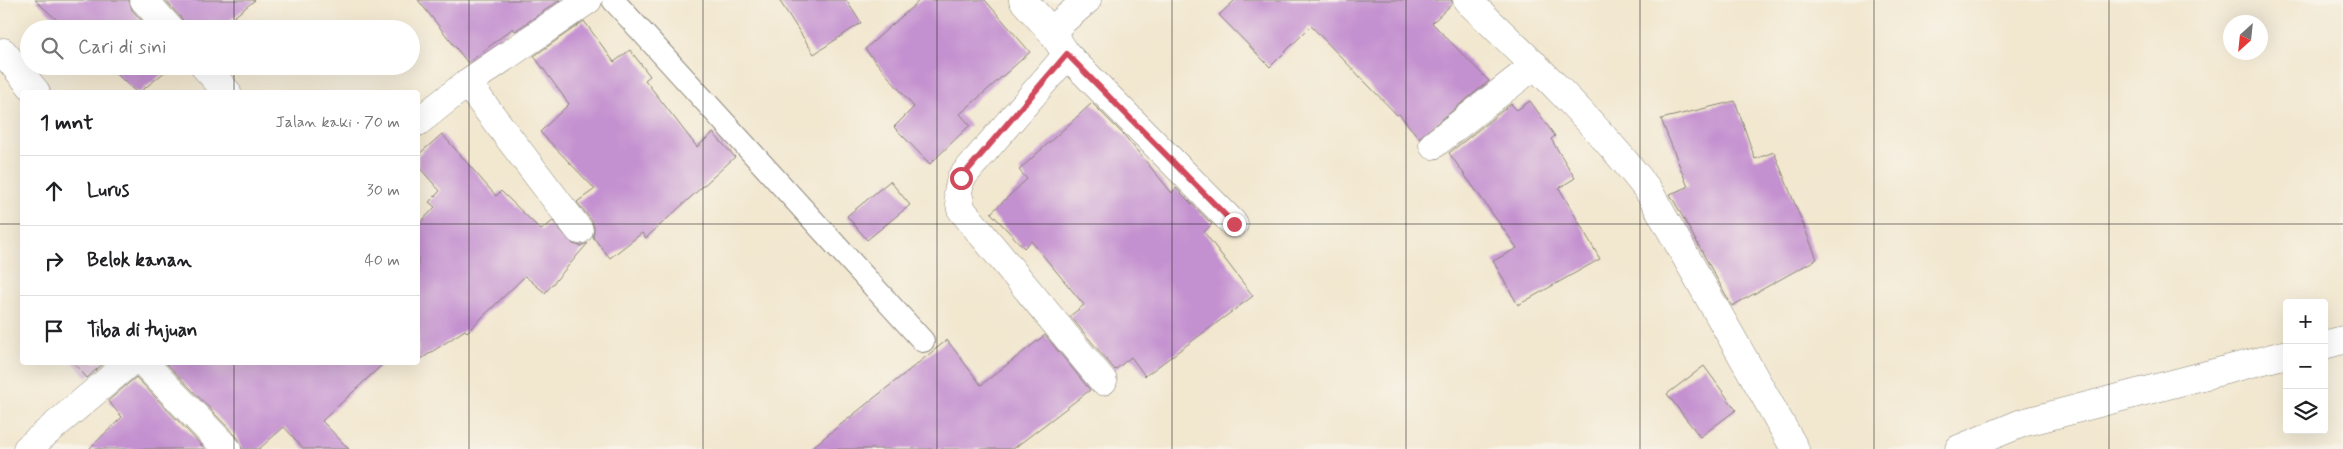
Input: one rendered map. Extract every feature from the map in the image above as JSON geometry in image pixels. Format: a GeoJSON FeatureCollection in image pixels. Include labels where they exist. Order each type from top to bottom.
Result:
{"type":"FeatureCollection","features":[{"type":"Feature","properties":{"kind":"street"},"geometry":{"type":"LineString","coordinates":[[144,0],[162,20]]}},
{"type":"Feature","properties":{"kind":"street"},"geometry":{"type":"LineString","coordinates":[[420,120],[467,83],[588,0]]}},
{"type":"Feature","properties":{"kind":"street"},"geometry":{"type":"LineString","coordinates":[[1023,0],[1051,31],[1067,54],[1234,224]]}},
{"type":"Feature","properties":{"kind":"street"},"geometry":{"type":"LineString","coordinates":[[1051,31],[1087,0]]}},
{"type":"Feature","properties":{"kind":"street"},"geometry":{"type":"LineString","coordinates":[[1467,0],[1535,64],[1619,153],[1648,190],[1795,449]]}},
{"type":"Feature","properties":{"kind":"street"},"geometry":{"type":"LineString","coordinates":[[3,52],[20,73]]}},
{"type":"Feature","properties":{"kind":"street"},"geometry":{"type":"LineString","coordinates":[[1067,54],[961,178],[958,192],[961,209],[1103,381]]}},
{"type":"Feature","properties":{"kind":"street"},"geometry":{"type":"LineString","coordinates":[[1434,145],[1535,64]]}},
{"type":"Feature","properties":{"kind":"street"},"geometry":{"type":"LineString","coordinates":[[22,75],[34,90]]}},
{"type":"Feature","properties":{"kind":"street"},"geometry":{"type":"LineString","coordinates":[[212,75],[225,90]]}},
{"type":"Feature","properties":{"kind":"street"},"geometry":{"type":"LineString","coordinates":[[467,83],[579,230]]}},
{"type":"Feature","properties":{"kind":"street"},"geometry":{"type":"LineString","coordinates":[[2328,344],[2343,340]]}},
{"type":"Feature","properties":{"kind":"street"},"geometry":{"type":"LineString","coordinates":[[1959,449],[2022,423],[2283,355]]}},
{"type":"Feature","properties":{"kind":"street"},"geometry":{"type":"LineString","coordinates":[[27,449],[126,365]]}},
{"type":"Feature","properties":{"kind":"street"},"geometry":{"type":"LineString","coordinates":[[146,365],[227,449]]}},
{"type":"Feature","properties":{"kind":"lane"},"geometry":{"type":"LineString","coordinates":[[613,0],[923,341]]}},
{"type":"Feature","properties":{"kind":"building"},"geometry":{"type":"Polygon","coordinates":[[[35,0],[129,0],[132,10],[141,20],[57,20],[35,0]]]}},
{"type":"Feature","properties":{"kind":"building"},"geometry":{"type":"Polygon","coordinates":[[[165,0],[255,0],[230,20],[182,19],[165,0]]]}},
{"type":"Feature","properties":{"kind":"building"},"geometry":{"type":"Polygon","coordinates":[[[418,0],[560,0],[515,31],[513,28],[468,63],[418,0]]]}},
{"type":"Feature","properties":{"kind":"building"},"geometry":{"type":"Polygon","coordinates":[[[779,0],[846,0],[861,23],[814,54],[779,0]]]}},
{"type":"Feature","properties":{"kind":"building"},"geometry":{"type":"Polygon","coordinates":[[[920,0],[985,0],[1030,52],[960,114],[970,125],[930,164],[894,127],[914,107],[865,49],[920,0]]]}},
{"type":"Feature","properties":{"kind":"building"},"geometry":{"type":"Polygon","coordinates":[[[1235,0],[1452,0],[1452,4],[1432,23],[1489,81],[1419,138],[1399,114],[1397,115],[1311,26],[1270,67],[1219,15],[1235,0]]]}},
{"type":"Feature","properties":{"kind":"building"},"geometry":{"type":"Polygon","coordinates":[[[584,21],[614,62],[630,50],[650,76],[645,80],[697,147],[713,133],[735,157],[646,238],[642,233],[610,258],[593,237],[594,228],[592,221],[577,202],[595,189],[540,132],[569,104],[534,56],[584,21]]]}},
{"type":"Feature","properties":{"kind":"building"},"geometry":{"type":"Polygon","coordinates":[[[118,75],[161,75],[142,90],[134,90],[118,75]]]}},
{"type":"Feature","properties":{"kind":"building"},"geometry":{"type":"Polygon","coordinates":[[[1530,101],[1555,136],[1551,139],[1575,178],[1559,188],[1600,259],[1518,305],[1493,261],[1517,248],[1449,153],[1511,104],[1517,110],[1530,101]]]}},
{"type":"Feature","properties":{"kind":"building"},"geometry":{"type":"Polygon","coordinates":[[[1735,101],[1755,159],[1774,152],[1817,259],[1732,306],[1670,194],[1688,187],[1661,119],[1735,101]]]}},
{"type":"Feature","properties":{"kind":"building"},"geometry":{"type":"Polygon","coordinates":[[[1092,103],[1124,135],[1172,193],[1176,188],[1212,224],[1204,232],[1253,296],[1145,376],[1131,357],[1115,370],[1070,316],[1084,305],[1031,241],[1024,248],[991,213],[1027,179],[1019,170],[1092,103]]]}},
{"type":"Feature","properties":{"kind":"building"},"geometry":{"type":"Polygon","coordinates":[[[442,134],[496,196],[501,191],[541,230],[553,221],[573,244],[580,246],[588,243],[545,293],[525,276],[467,332],[465,330],[420,360],[420,223],[435,207],[429,202],[440,191],[420,168],[420,153],[442,134]]]}},
{"type":"Feature","properties":{"kind":"building"},"geometry":{"type":"Polygon","coordinates":[[[890,181],[910,205],[867,240],[847,216],[890,181]]]}},
{"type":"Feature","properties":{"kind":"building"},"geometry":{"type":"Polygon","coordinates":[[[1045,335],[1090,390],[1013,449],[810,449],[947,340],[981,385],[1045,335]]]}},
{"type":"Feature","properties":{"kind":"building"},"geometry":{"type":"Polygon","coordinates":[[[76,365],[102,365],[87,378],[76,365]]]}},
{"type":"Feature","properties":{"kind":"building"},"geometry":{"type":"Polygon","coordinates":[[[168,365],[382,365],[322,421],[349,449],[304,449],[284,427],[259,449],[242,449],[238,438],[168,365]]]}},
{"type":"Feature","properties":{"kind":"building"},"geometry":{"type":"Polygon","coordinates":[[[1704,366],[1736,410],[1700,437],[1667,394],[1704,366]]]}},
{"type":"Feature","properties":{"kind":"building"},"geometry":{"type":"Polygon","coordinates":[[[136,377],[205,449],[89,449],[122,417],[108,401],[136,377]]]}},
{"type":"Feature","properties":{"kind":"route"},"geometry":{"type":"LineString","coordinates":[[961,178],[1067,54],[1234,224]]}}]}
